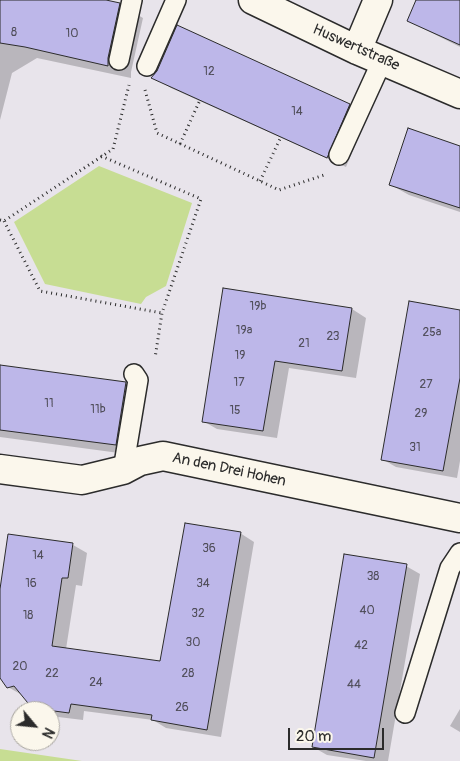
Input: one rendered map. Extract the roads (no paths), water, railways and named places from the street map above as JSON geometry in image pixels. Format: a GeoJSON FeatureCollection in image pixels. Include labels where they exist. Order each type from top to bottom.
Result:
{"type":"FeatureCollection","features":[{"type":"Feature","properties":{"kind":"street","name":"Huswertstraße"},"geometry":{"type":"LineString","coordinates":[[253,0],[357,50],[460,94]]}},
{"type":"Feature","properties":{"kind":"street"},"geometry":{"type":"LineString","coordinates":[[357,50],[378,0]]}},
{"type":"Feature","properties":{"kind":"street","name":"An den Drei Hohen"},"geometry":{"type":"LineString","coordinates":[[0,469],[82,480],[123,470],[140,461],[162,456],[460,518]]}},
{"type":"Feature","properties":{"kind":"lane"},"geometry":{"type":"LineString","coordinates":[[118,60],[132,0]]}},
{"type":"Feature","properties":{"kind":"lane"},"geometry":{"type":"LineString","coordinates":[[145,74],[176,0]]}},
{"type":"Feature","properties":{"kind":"lane"},"geometry":{"type":"LineString","coordinates":[[339,155],[382,61]]}},
{"type":"Feature","properties":{"kind":"lane"},"geometry":{"type":"LineString","coordinates":[[123,470],[138,380],[134,374]]}},
{"type":"Feature","properties":{"kind":"lane"},"geometry":{"type":"LineString","coordinates":[[405,712],[450,568],[460,553]]}}]}
